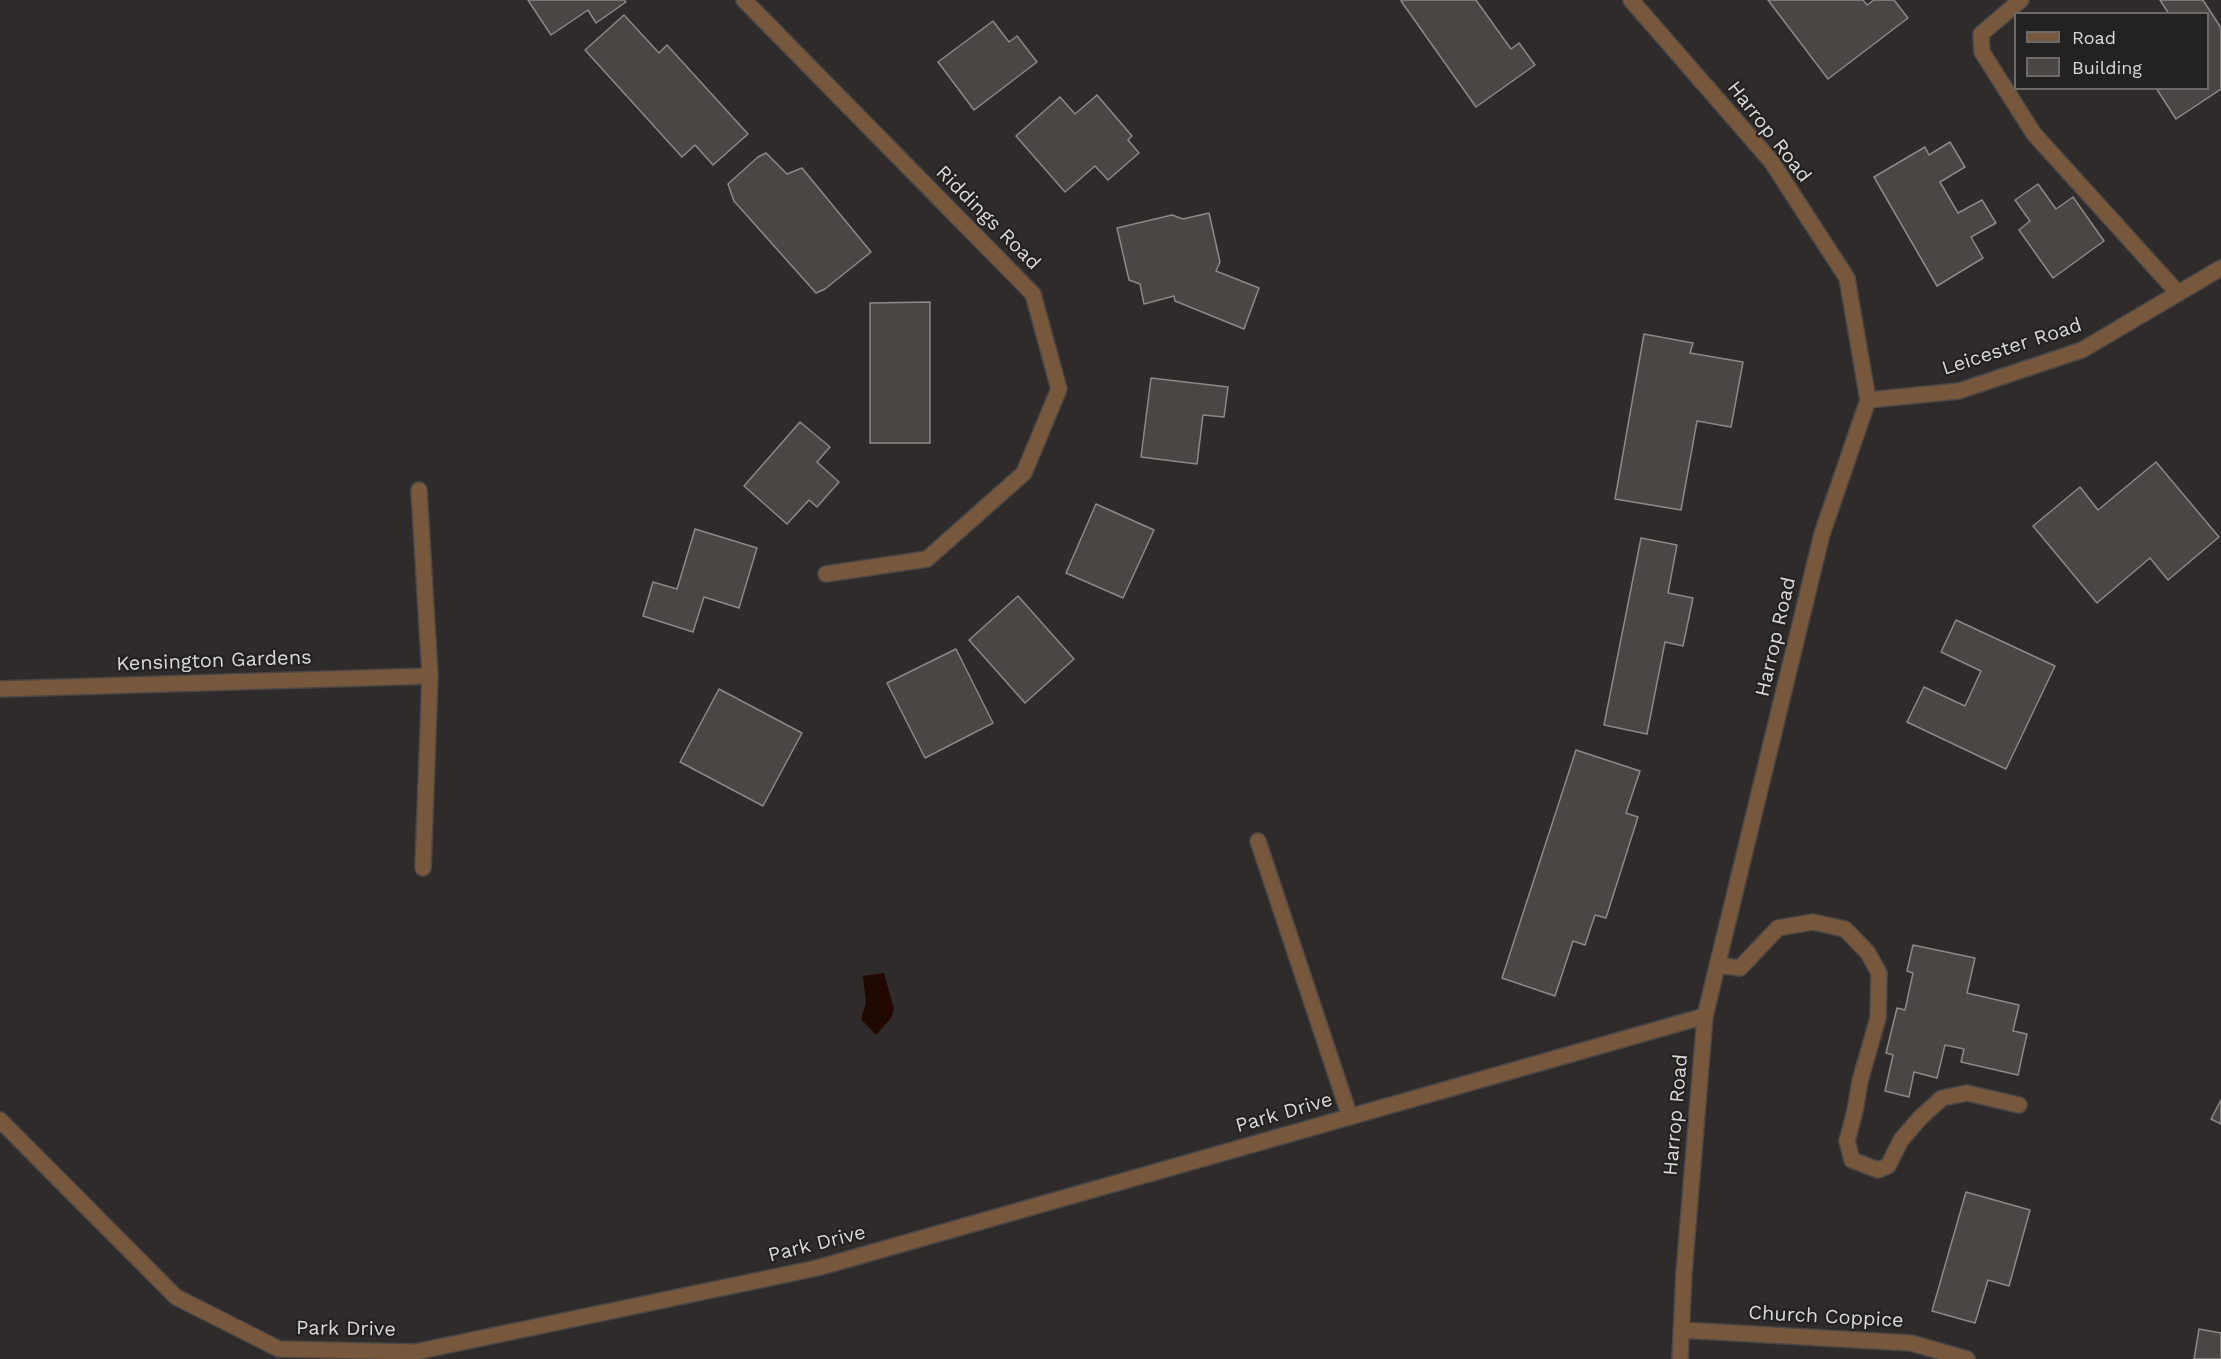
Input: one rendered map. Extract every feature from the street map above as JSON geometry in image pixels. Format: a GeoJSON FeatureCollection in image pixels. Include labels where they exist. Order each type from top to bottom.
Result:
{"type":"FeatureCollection","features":[{"type":"Feature","properties":{"kind":"street","name":"Riddings Road"},"geometry":{"type":"LineString","coordinates":[[744,0],[1033,294],[1059,389],[1024,473],[927,559],[826,574]]}},
{"type":"Feature","properties":{"kind":"street","name":"Harrop Road"},"geometry":{"type":"LineString","coordinates":[[1631,0],[1771,161],[1847,278],[1868,400],[1822,534],[1705,1016],[1680,1359]]}},
{"type":"Feature","properties":{"kind":"street"},"geometry":{"type":"LineString","coordinates":[[2021,0],[1981,34],[1982,51],[2034,134],[2178,293]]}},
{"type":"Feature","properties":{"kind":"street","name":"Leicester Road"},"geometry":{"type":"LineString","coordinates":[[1868,400],[1959,391],[2082,350],[2221,268]]}},
{"type":"Feature","properties":{"kind":"street"},"geometry":{"type":"LineString","coordinates":[[419,490],[430,676],[423,868]]}},
{"type":"Feature","properties":{"kind":"street","name":"Kensington Gardens"},"geometry":{"type":"LineString","coordinates":[[0,689],[430,676]]}},
{"type":"Feature","properties":{"kind":"street"},"geometry":{"type":"LineString","coordinates":[[1258,841],[1350,1117]]}},
{"type":"Feature","properties":{"kind":"street"},"geometry":{"type":"LineString","coordinates":[[1717,965],[1740,968],[1778,928],[1813,922],[1845,929],[1868,953],[1879,973],[1878,1018],[1860,1081],[1847,1142],[1852,1160],[1878,1170],[1888,1166],[1901,1140],[1942,1098],[1967,1093],[2019,1105]]}},
{"type":"Feature","properties":{"kind":"street","name":"Park Drive"},"geometry":{"type":"LineString","coordinates":[[0,1120],[176,1297],[279,1349],[414,1355],[817,1268],[1705,1016]]}},
{"type":"Feature","properties":{"kind":"street","name":"Church Coppice"},"geometry":{"type":"LineString","coordinates":[[1681,1330],[1911,1343],[1967,1359]]}},
{"type":"Feature","properties":{"kind":"shaded area"},"geometry":{"type":"Polygon","coordinates":[[[884,973],[894,1009],[891,1018],[876,1035],[861,1019],[866,1003],[863,976],[884,973]]]}},
{"type":"Feature","properties":{"kind":"building"},"geometry":{"type":"Polygon","coordinates":[[[528,0],[624,0],[626,2],[596,23],[588,10],[551,35],[528,0]]]}},
{"type":"Feature","properties":{"kind":"building"},"geometry":{"type":"Polygon","coordinates":[[[1402,0],[1476,0],[1511,49],[1519,43],[1535,65],[1476,107],[1402,0]]]}},
{"type":"Feature","properties":{"kind":"building"},"geometry":{"type":"Polygon","coordinates":[[[1768,0],[1863,0],[1867,5],[1874,0],[1894,0],[1908,18],[1828,79],[1768,0]]]}},
{"type":"Feature","properties":{"kind":"building"},"geometry":{"type":"Polygon","coordinates":[[[2160,0],[2203,0],[2221,28],[2221,89],[2176,119],[2157,90],[2209,90],[2209,12],[2168,12],[2160,0]]]}},
{"type":"Feature","properties":{"kind":"building"},"geometry":{"type":"Polygon","coordinates":[[[624,15],[659,53],[667,45],[748,134],[713,165],[695,145],[682,157],[585,50],[624,15]]]}},
{"type":"Feature","properties":{"kind":"building"},"geometry":{"type":"Polygon","coordinates":[[[993,21],[1009,42],[1017,36],[1037,62],[974,110],[938,62],[993,21]]]}},
{"type":"Feature","properties":{"kind":"building"},"geometry":{"type":"Polygon","coordinates":[[[1097,95],[1132,136],[1128,140],[1139,153],[1108,180],[1095,166],[1065,192],[1016,136],[1060,97],[1075,114],[1097,95]]]}},
{"type":"Feature","properties":{"kind":"building"},"geometry":{"type":"Polygon","coordinates":[[[1950,142],[1965,167],[1940,182],[1958,213],[1982,200],[1996,223],[1971,237],[1983,258],[1937,286],[1874,177],[1925,147],[1929,155],[1950,142]]]}},
{"type":"Feature","properties":{"kind":"building"},"geometry":{"type":"Polygon","coordinates":[[[766,153],[787,174],[802,168],[871,252],[825,289],[816,293],[734,201],[728,184],[758,157],[766,153]]]}},
{"type":"Feature","properties":{"kind":"building"},"geometry":{"type":"Polygon","coordinates":[[[2038,184],[2056,209],[2073,197],[2104,241],[2053,278],[2019,230],[2030,221],[2015,200],[2038,184]]]}},
{"type":"Feature","properties":{"kind":"building"},"geometry":{"type":"Polygon","coordinates":[[[1209,213],[1220,262],[1216,271],[1259,288],[1244,329],[1175,301],[1174,296],[1144,304],[1140,284],[1129,280],[1117,228],[1172,215],[1183,219],[1209,213]]]}},
{"type":"Feature","properties":{"kind":"building"},"geometry":{"type":"Polygon","coordinates":[[[930,302],[930,443],[870,443],[870,303],[930,302]]]}},
{"type":"Feature","properties":{"kind":"building"},"geometry":{"type":"Polygon","coordinates":[[[1644,334],[1693,343],[1690,353],[1743,362],[1731,427],[1697,421],[1681,510],[1615,499],[1644,334]]]}},
{"type":"Feature","properties":{"kind":"building"},"geometry":{"type":"Polygon","coordinates":[[[1151,378],[1228,387],[1224,417],[1203,415],[1197,464],[1141,457],[1151,378]]]}},
{"type":"Feature","properties":{"kind":"building"},"geometry":{"type":"Polygon","coordinates":[[[800,422],[830,447],[817,462],[839,482],[817,507],[809,500],[787,524],[744,486],[800,422]]]}},
{"type":"Feature","properties":{"kind":"building"},"geometry":{"type":"Polygon","coordinates":[[[2156,462],[2219,537],[2168,580],[2150,558],[2097,603],[2033,526],[2080,487],[2098,510],[2156,462]]]}},
{"type":"Feature","properties":{"kind":"building"},"geometry":{"type":"Polygon","coordinates":[[[1096,504],[1154,530],[1123,598],[1066,573],[1096,504]]]}},
{"type":"Feature","properties":{"kind":"building"},"geometry":{"type":"Polygon","coordinates":[[[695,529],[757,548],[739,608],[704,597],[693,632],[643,616],[653,582],[677,589],[695,529]]]}},
{"type":"Feature","properties":{"kind":"building"},"geometry":{"type":"Polygon","coordinates":[[[1641,538],[1677,545],[1668,593],[1693,598],[1683,646],[1665,642],[1647,734],[1604,725],[1641,538]]]}},
{"type":"Feature","properties":{"kind":"building"},"geometry":{"type":"Polygon","coordinates":[[[1018,596],[1074,659],[1025,703],[969,640],[1018,596]]]}},
{"type":"Feature","properties":{"kind":"building"},"geometry":{"type":"Polygon","coordinates":[[[1956,620],[2055,666],[2006,769],[1907,722],[1924,687],[1965,706],[1981,671],[1941,652],[1956,620]]]}},
{"type":"Feature","properties":{"kind":"building"},"geometry":{"type":"Polygon","coordinates":[[[956,649],[993,723],[925,758],[887,683],[956,649]]]}},
{"type":"Feature","properties":{"kind":"building"},"geometry":{"type":"Polygon","coordinates":[[[719,689],[802,733],[763,806],[680,762],[719,689]]]}},
{"type":"Feature","properties":{"kind":"building"},"geometry":{"type":"Polygon","coordinates":[[[1576,750],[1640,771],[1626,813],[1638,817],[1606,918],[1595,915],[1585,945],[1573,941],[1555,996],[1502,978],[1576,750]]]}},
{"type":"Feature","properties":{"kind":"building"},"geometry":{"type":"Polygon","coordinates":[[[1913,945],[1975,958],[1967,993],[2019,1005],[2013,1031],[2027,1034],[2018,1075],[1961,1062],[1964,1049],[1945,1045],[1937,1078],[1914,1072],[1909,1097],[1885,1091],[1893,1055],[1886,1053],[1897,1008],[1905,1010],[1913,973],[1907,971],[1913,945]]]}},
{"type":"Feature","properties":{"kind":"building"},"geometry":{"type":"Polygon","coordinates":[[[2221,1100],[2221,1124],[2211,1119],[2221,1100]]]}},
{"type":"Feature","properties":{"kind":"building"},"geometry":{"type":"Polygon","coordinates":[[[1966,1192],[2030,1210],[2009,1286],[1988,1280],[1975,1323],[1932,1311],[1966,1192]]]}},
{"type":"Feature","properties":{"kind":"building"},"geometry":{"type":"Polygon","coordinates":[[[2199,1329],[2221,1333],[2221,1359],[2194,1359],[2199,1329]]]}}]}
